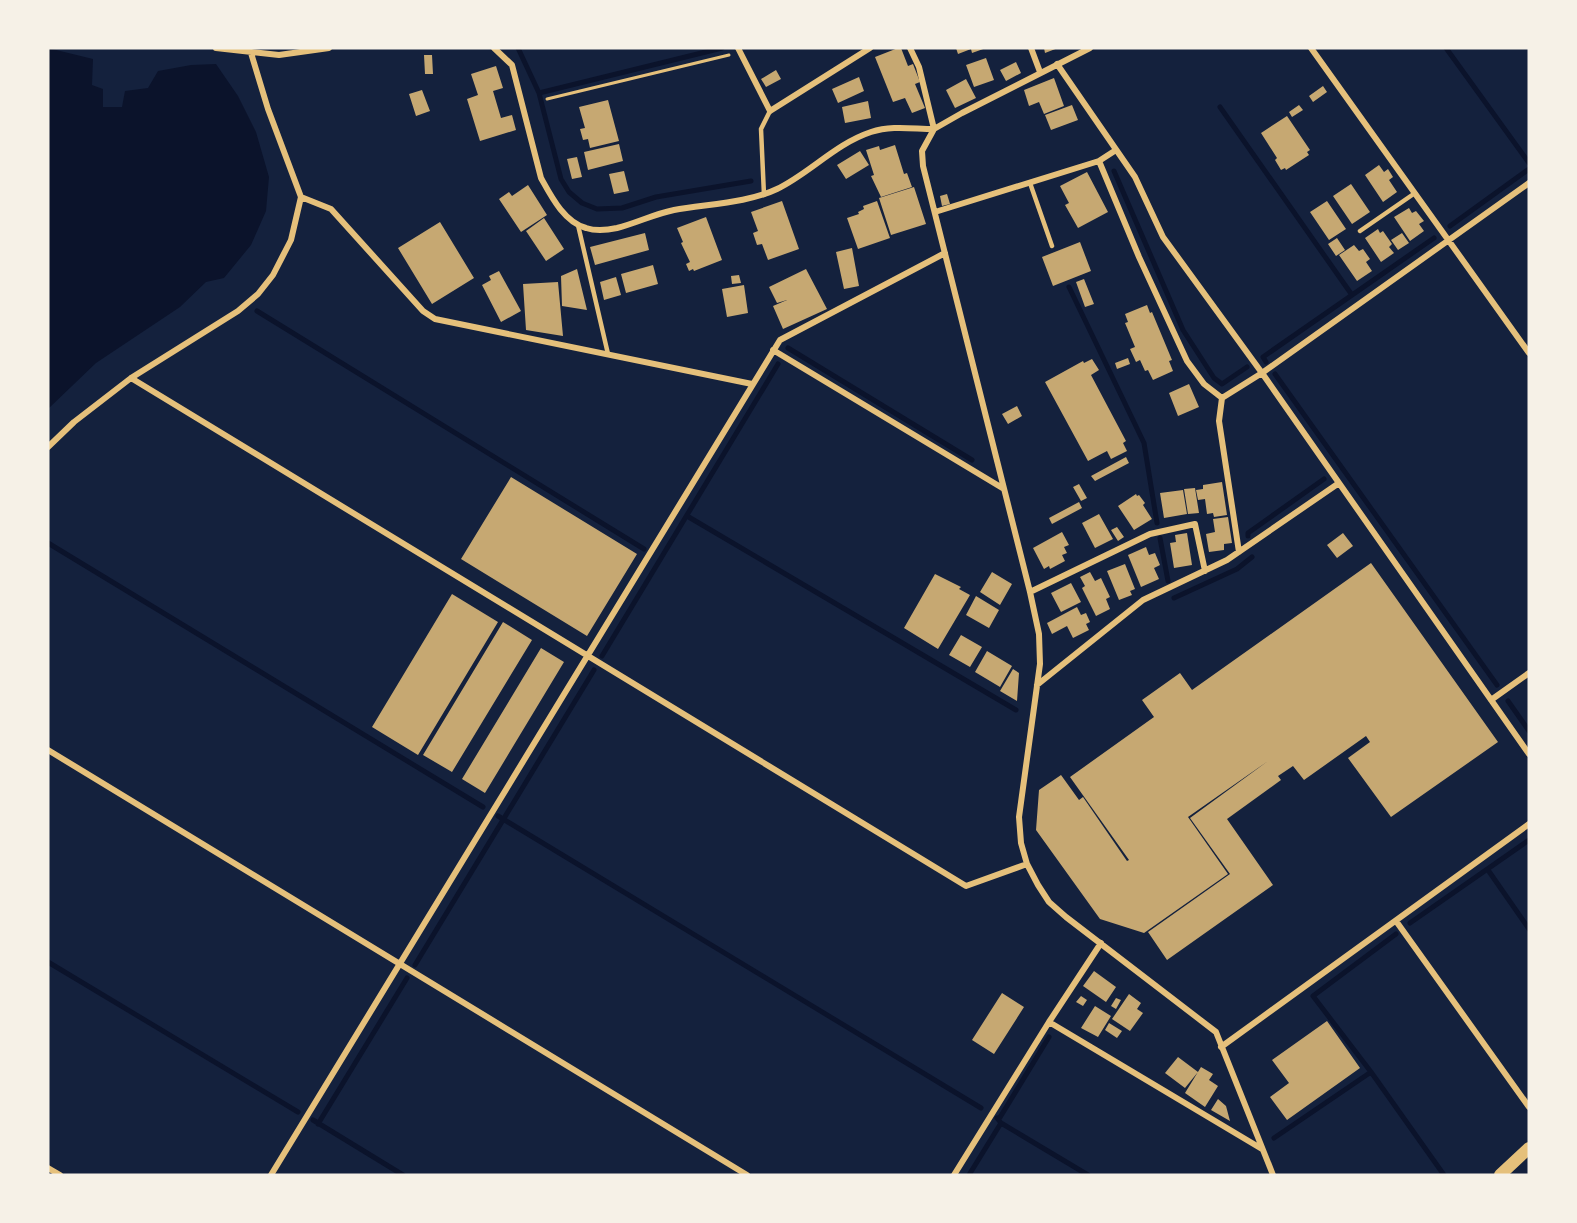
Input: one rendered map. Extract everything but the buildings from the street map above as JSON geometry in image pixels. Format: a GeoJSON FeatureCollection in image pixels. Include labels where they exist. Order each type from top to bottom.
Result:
{"type":"FeatureCollection","features":[{"type":"Feature","properties":{"kind":"main road"},"geometry":{"type":"LineString","coordinates":[[1500,1175],[1529,1148]]}},
{"type":"Feature","properties":{"kind":"street"},"geometry":{"type":"LineString","coordinates":[[216,48],[279,55],[329,48]]}},
{"type":"Feature","properties":{"kind":"street"},"geometry":{"type":"LineString","coordinates":[[494,48],[512,64],[541,178],[568,217],[578,225],[596,230],[617,228],[672,210],[764,195],[778,189],[849,142],[885,128],[934,129],[1090,48]]}},
{"type":"Feature","properties":{"kind":"street"},"geometry":{"type":"LineString","coordinates":[[739,50],[770,111],[870,48]]}},
{"type":"Feature","properties":{"kind":"street"},"geometry":{"type":"LineString","coordinates":[[910,48],[919,66],[934,129],[922,152],[923,166],[1030,592],[1040,649],[1019,817],[1021,843],[1027,864],[1049,902],[1216,1032],[1273,1175]]}},
{"type":"Feature","properties":{"kind":"street"},"geometry":{"type":"LineString","coordinates":[[1031,48],[1040,72]]}},
{"type":"Feature","properties":{"kind":"street"},"geometry":{"type":"LineString","coordinates":[[1311,48],[1529,353]]}},
{"type":"Feature","properties":{"kind":"street"},"geometry":{"type":"LineString","coordinates":[[48,447],[74,422],[131,378],[238,311],[258,294],[273,275],[291,240],[301,197],[268,109],[251,53]]}},
{"type":"Feature","properties":{"kind":"street"},"geometry":{"type":"LineString","coordinates":[[1057,64],[1135,177],[1163,237],[1262,373],[1529,754]]}},
{"type":"Feature","properties":{"kind":"street"},"geometry":{"type":"LineString","coordinates":[[935,212],[1099,162],[1116,150]]}},
{"type":"Feature","properties":{"kind":"street"},"geometry":{"type":"LineString","coordinates":[[1099,162],[1139,257],[1187,361],[1204,384],[1222,398]]}},
{"type":"Feature","properties":{"kind":"street"},"geometry":{"type":"LineString","coordinates":[[1222,398],[1262,373],[1529,183]]}},
{"type":"Feature","properties":{"kind":"street"},"geometry":{"type":"LineString","coordinates":[[301,197],[331,209],[423,311],[435,319],[752,384]]}},
{"type":"Feature","properties":{"kind":"street"},"geometry":{"type":"LineString","coordinates":[[271,1175],[398,963],[780,340],[945,253]]}},
{"type":"Feature","properties":{"kind":"street"},"geometry":{"type":"LineString","coordinates":[[773,350],[1004,489]]}},
{"type":"Feature","properties":{"kind":"street"},"geometry":{"type":"LineString","coordinates":[[131,378],[966,886],[1027,864]]}},
{"type":"Feature","properties":{"kind":"street"},"geometry":{"type":"LineString","coordinates":[[1222,398],[1219,421],[1239,552]]}},
{"type":"Feature","properties":{"kind":"street"},"geometry":{"type":"LineString","coordinates":[[1037,685],[1143,600],[1239,552],[1339,483]]}},
{"type":"Feature","properties":{"kind":"street"},"geometry":{"type":"LineString","coordinates":[[1030,592],[1150,534],[1195,524],[1205,571]]}},
{"type":"Feature","properties":{"kind":"street"},"geometry":{"type":"LineString","coordinates":[[1491,700],[1529,673]]}},
{"type":"Feature","properties":{"kind":"street"},"geometry":{"type":"LineString","coordinates":[[48,750],[747,1175]]}},
{"type":"Feature","properties":{"kind":"street"},"geometry":{"type":"LineString","coordinates":[[1221,1047],[1529,824]]}},
{"type":"Feature","properties":{"kind":"street"},"geometry":{"type":"LineString","coordinates":[[1396,921],[1529,1107]]}},
{"type":"Feature","properties":{"kind":"street"},"geometry":{"type":"LineString","coordinates":[[954,1175],[1101,943]]}},
{"type":"Feature","properties":{"kind":"street"},"geometry":{"type":"LineString","coordinates":[[1049,1022],[1262,1150]]}},
{"type":"Feature","properties":{"kind":"street"},"geometry":{"type":"LineString","coordinates":[[48,1168],[60,1175]]}},
{"type":"Feature","properties":{"kind":"lane"},"geometry":{"type":"LineString","coordinates":[[764,195],[761,129],[770,111]]}},
{"type":"Feature","properties":{"kind":"lane"},"geometry":{"type":"LineString","coordinates":[[1030,183],[1052,246]]}},
{"type":"Feature","properties":{"kind":"lane"},"geometry":{"type":"LineString","coordinates":[[1360,231],[1415,193]]}},
{"type":"Feature","properties":{"kind":"lane"},"geometry":{"type":"LineString","coordinates":[[578,225],[608,354]]}},
{"type":"Feature","properties":{"kind":"path"},"geometry":{"type":"LineString","coordinates":[[547,99],[739,50]]}},
{"type":"Feature","properties":{"kind":"water"},"geometry":{"type":"Polygon","coordinates":[[[48,48],[93,59],[92,85],[103,89],[103,107],[122,107],[125,91],[148,88],[158,71],[191,65],[216,64],[238,96],[256,132],[269,177],[266,211],[251,245],[224,278],[206,282],[180,307],[96,363],[48,409],[48,48]]]}},
{"type":"Feature","properties":{"kind":"waterway"},"geometry":{"type":"LineString","coordinates":[[518,48],[539,93],[561,179],[569,192],[582,203],[597,209],[622,208],[656,197],[751,181]]}},
{"type":"Feature","properties":{"kind":"waterway"},"geometry":{"type":"LineString","coordinates":[[539,93],[722,48]]}},
{"type":"Feature","properties":{"kind":"waterway"},"geometry":{"type":"LineString","coordinates":[[1446,48],[1529,163]]}},
{"type":"Feature","properties":{"kind":"waterway"},"geometry":{"type":"LineString","coordinates":[[1220,107],[1352,295]]}},
{"type":"Feature","properties":{"kind":"waterway"},"geometry":{"type":"LineString","coordinates":[[1450,226],[1529,169]]}},
{"type":"Feature","properties":{"kind":"waterway"},"geometry":{"type":"LineString","coordinates":[[1114,171],[1183,330],[1214,378],[1222,384],[1247,367]]}},
{"type":"Feature","properties":{"kind":"waterway"},"geometry":{"type":"LineString","coordinates":[[1266,362],[1263,357],[1434,238]]}},
{"type":"Feature","properties":{"kind":"waterway"},"geometry":{"type":"LineString","coordinates":[[1069,287],[1144,443],[1157,523]]}},
{"type":"Feature","properties":{"kind":"waterway"},"geometry":{"type":"LineString","coordinates":[[257,311],[644,549]]}},
{"type":"Feature","properties":{"kind":"waterway"},"geometry":{"type":"LineString","coordinates":[[788,348],[972,460]]}},
{"type":"Feature","properties":{"kind":"waterway"},"geometry":{"type":"LineString","coordinates":[[602,656],[778,364]]}},
{"type":"Feature","properties":{"kind":"waterway"},"geometry":{"type":"LineString","coordinates":[[1275,374],[1497,685]]}},
{"type":"Feature","properties":{"kind":"waterway"},"geometry":{"type":"LineString","coordinates":[[1248,536],[1248,533],[1324,479]]}},
{"type":"Feature","properties":{"kind":"waterway"},"geometry":{"type":"LineString","coordinates":[[687,516],[1016,710]]}},
{"type":"Feature","properties":{"kind":"waterway"},"geometry":{"type":"LineString","coordinates":[[1160,538],[1168,581]]}},
{"type":"Feature","properties":{"kind":"waterway"},"geometry":{"type":"LineString","coordinates":[[48,543],[483,807]]}},
{"type":"Feature","properties":{"kind":"waterway"},"geometry":{"type":"LineString","coordinates":[[1174,598],[1237,569],[1252,557]]}},
{"type":"Feature","properties":{"kind":"waterway"},"geometry":{"type":"LineString","coordinates":[[415,965],[594,670]]}},
{"type":"Feature","properties":{"kind":"waterway"},"geometry":{"type":"LineString","coordinates":[[1508,701],[1529,731]]}},
{"type":"Feature","properties":{"kind":"waterway"},"geometry":{"type":"LineString","coordinates":[[498,816],[981,1108]]}},
{"type":"Feature","properties":{"kind":"waterway"},"geometry":{"type":"LineString","coordinates":[[1410,923],[1529,840]]}},
{"type":"Feature","properties":{"kind":"waterway"},"geometry":{"type":"LineString","coordinates":[[1488,870],[1529,929]]}},
{"type":"Feature","properties":{"kind":"waterway"},"geometry":{"type":"LineString","coordinates":[[1274,1138],[1371,1072],[1313,996],[1396,934]]}},
{"type":"Feature","properties":{"kind":"waterway"},"geometry":{"type":"LineString","coordinates":[[48,962],[298,1112]]}},
{"type":"Feature","properties":{"kind":"waterway"},"geometry":{"type":"LineString","coordinates":[[318,1124],[407,978]]}},
{"type":"Feature","properties":{"kind":"waterway"},"geometry":{"type":"LineString","coordinates":[[999,1119],[1049,1037]]}},
{"type":"Feature","properties":{"kind":"waterway"},"geometry":{"type":"LineString","coordinates":[[1371,1072],[1444,1175]]}},
{"type":"Feature","properties":{"kind":"waterway"},"geometry":{"type":"LineString","coordinates":[[997,1118],[1001,1123],[1088,1175]]}},
{"type":"Feature","properties":{"kind":"waterway"},"geometry":{"type":"LineString","coordinates":[[313,1120],[403,1175]]}},
{"type":"Feature","properties":{"kind":"waterway"},"geometry":{"type":"LineString","coordinates":[[969,1175],[1001,1123]]}}]}
